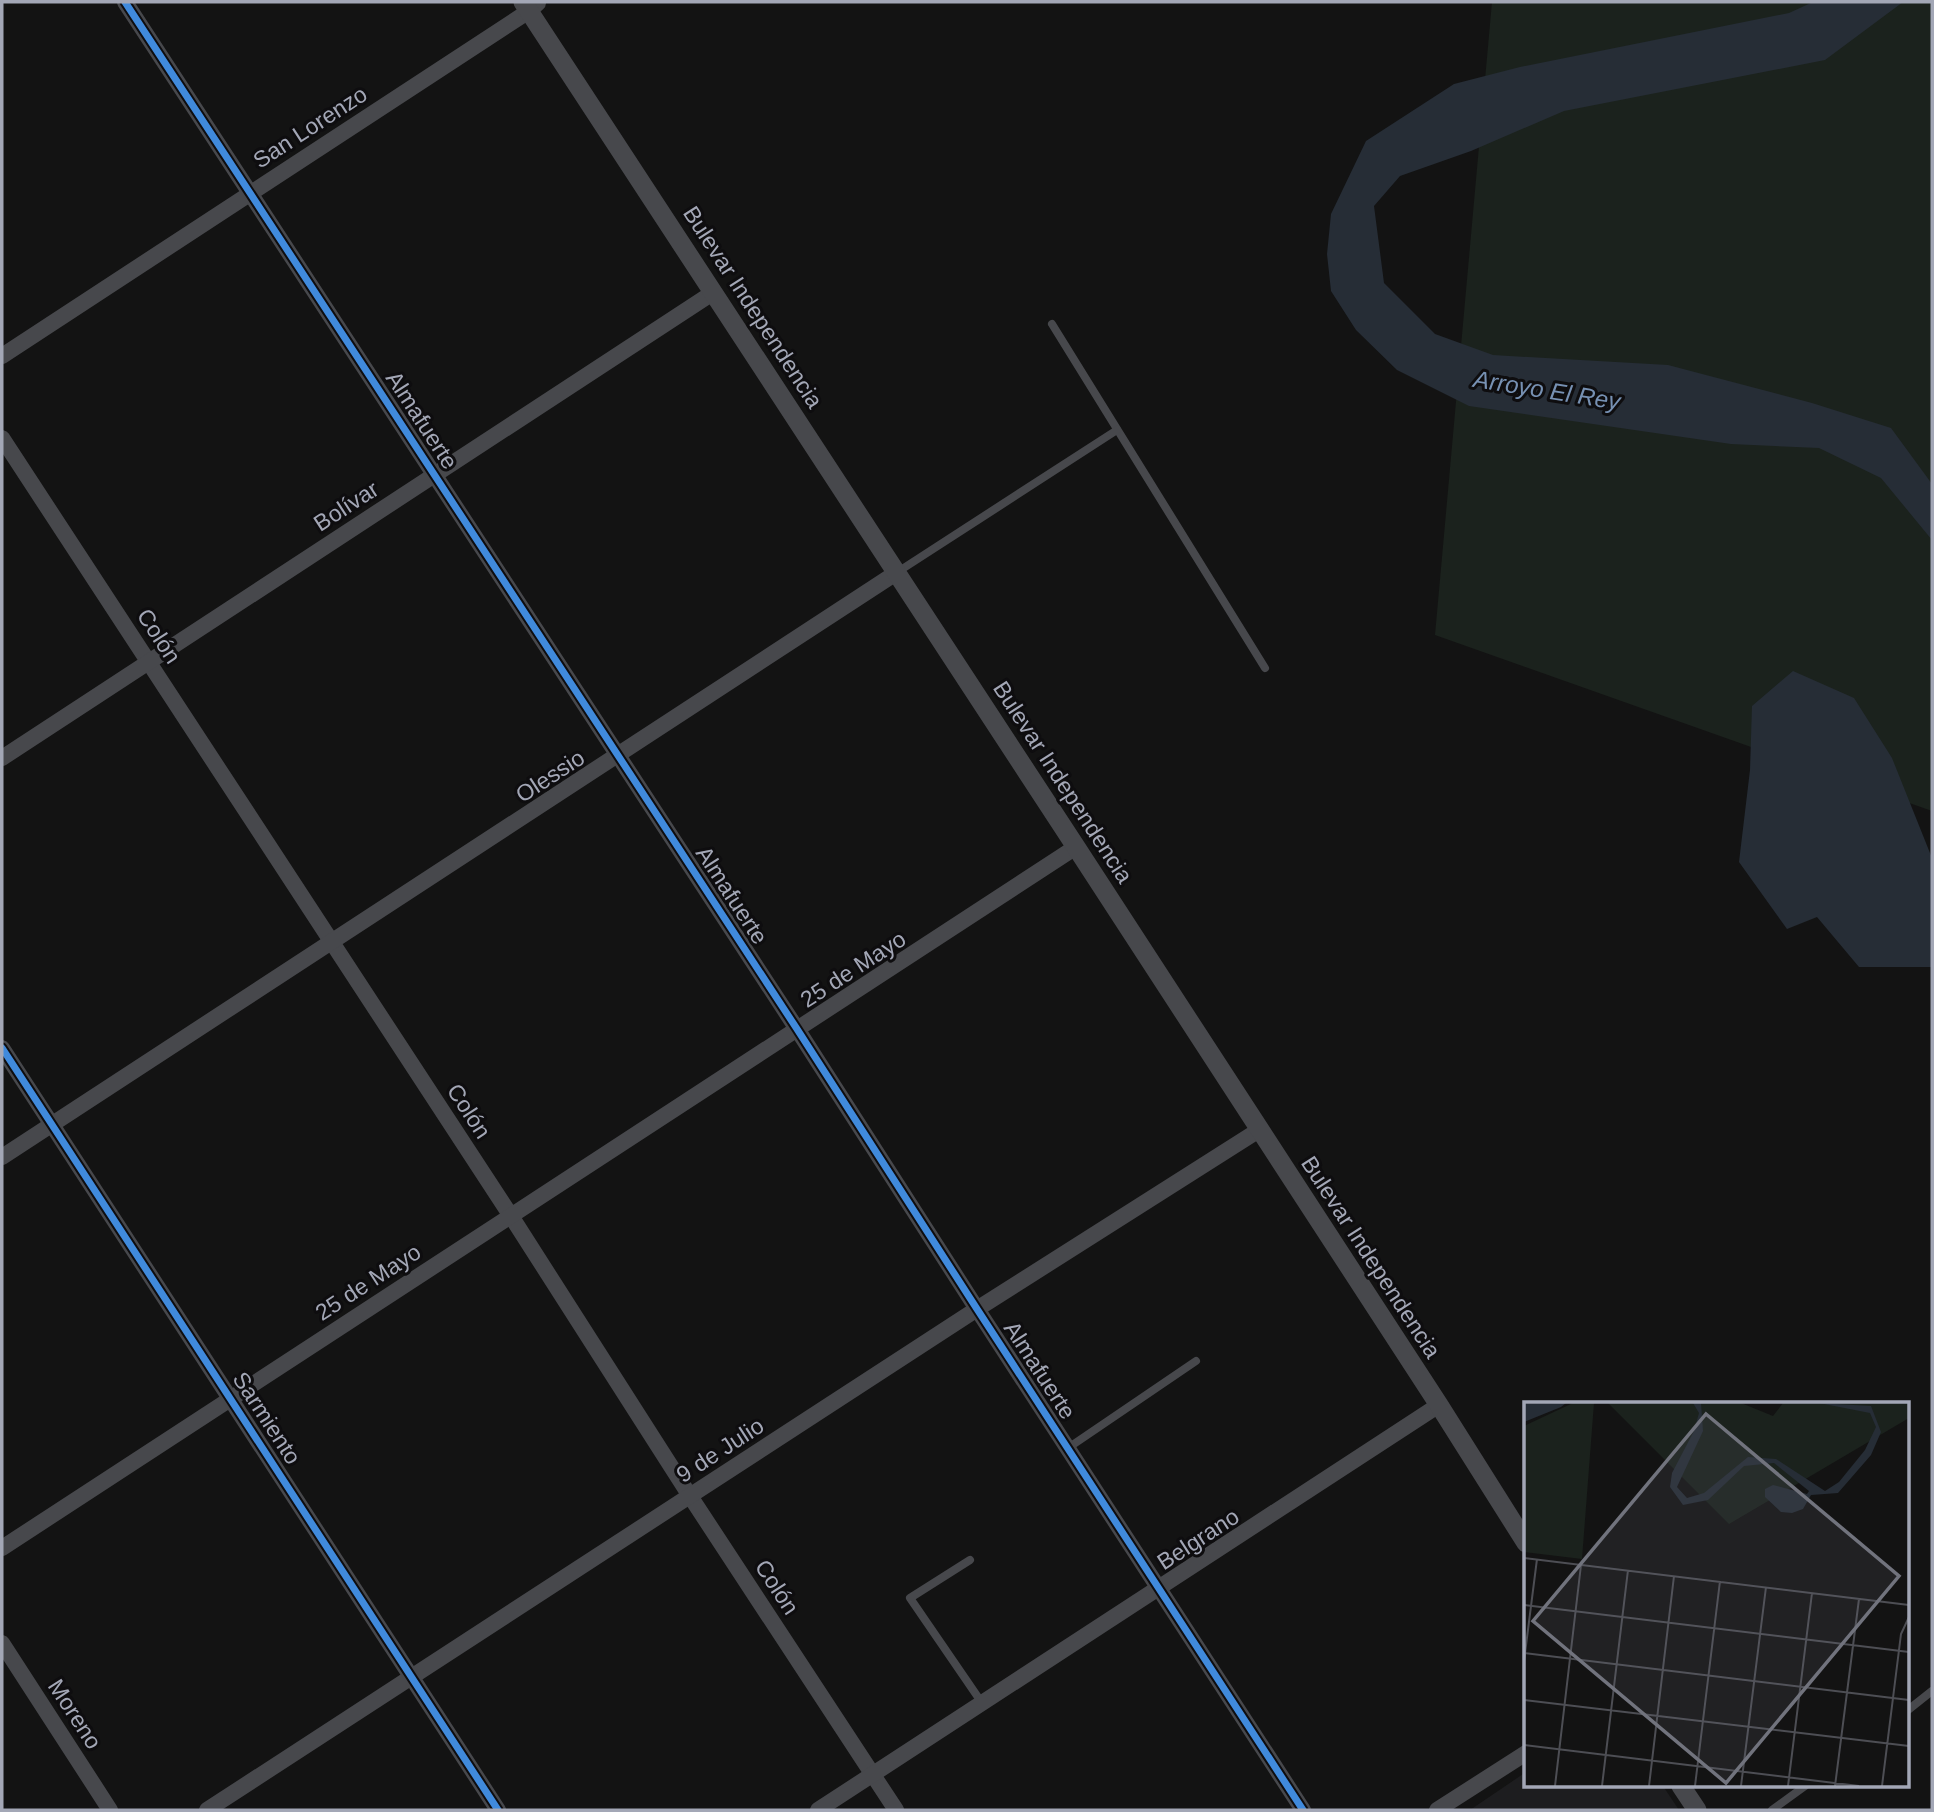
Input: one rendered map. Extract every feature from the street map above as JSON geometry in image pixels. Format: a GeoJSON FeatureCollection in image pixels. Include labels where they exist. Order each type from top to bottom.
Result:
{"type":"FeatureCollection","features":[{"type":"Feature","properties":{"kind":"street","name":"Almafuerte"},"geometry":{"type":"LineString","coordinates":[[125,2],[797,1029],[1303,1810]]}},
{"type":"Feature","properties":{"kind":"street","name":"San Lorenzo"},"geometry":{"type":"LineString","coordinates":[[2,356],[532,4]]}},
{"type":"Feature","properties":{"kind":"street","name":"Bulevar Independencia"},"geometry":{"type":"LineString","coordinates":[[532,4],[554,49],[1439,1405],[1524,1541]]}},
{"type":"Feature","properties":{"kind":"street","name":"Bolívar"},"geometry":{"type":"LineString","coordinates":[[2,758],[714,292]]}},
{"type":"Feature","properties":{"kind":"street","name":"Colón"},"geometry":{"type":"LineString","coordinates":[[2,438],[896,1810]]}},
{"type":"Feature","properties":{"kind":"street","name":"Olessio"},"geometry":{"type":"LineString","coordinates":[[2,1157],[896,573]]}},
{"type":"Feature","properties":{"kind":"street","name":"25 de Mayo"},"geometry":{"type":"LineString","coordinates":[[2,1548],[1076,847]]}},
{"type":"Feature","properties":{"kind":"street","name":"Sarmiento"},"geometry":{"type":"LineString","coordinates":[[2,1048],[498,1810]]}},
{"type":"Feature","properties":{"kind":"street","name":"9 de Julio"},"geometry":{"type":"LineString","coordinates":[[207,1810],[977,1309],[1259,1129]]}},
{"type":"Feature","properties":{"kind":"street","name":"Belgrano"},"geometry":{"type":"LineString","coordinates":[[818,1810],[1439,1405]]}},
{"type":"Feature","properties":{"kind":"street","name":"Moreno"},"geometry":{"type":"LineString","coordinates":[[2,1643],[110,1810]]}},
{"type":"Feature","properties":{"kind":"street"},"geometry":{"type":"LineString","coordinates":[[1437,1810],[1524,1754]]}},
{"type":"Feature","properties":{"kind":"street"},"geometry":{"type":"LineString","coordinates":[[1682,1787],[1697,1810]]}},
{"type":"Feature","properties":{"kind":"lane"},"geometry":{"type":"LineString","coordinates":[[1052,324],[1265,668]]}},
{"type":"Feature","properties":{"kind":"lane"},"geometry":{"type":"LineString","coordinates":[[896,573],[1118,430]]}},
{"type":"Feature","properties":{"kind":"lane"},"geometry":{"type":"LineString","coordinates":[[1068,1448],[1196,1360]]}},
{"type":"Feature","properties":{"kind":"lane"},"geometry":{"type":"LineString","coordinates":[[970,1560],[910,1598],[982,1703]]}},
{"type":"Feature","properties":{"kind":"lane"},"geometry":{"type":"LineString","coordinates":[[1910,1708],[1932,1692]]}},
{"type":"Feature","properties":{"kind":"lane"},"geometry":{"type":"LineString","coordinates":[[1772,1810],[1804,1787]]}},
{"type":"Feature","properties":{"kind":"shaded area"},"geometry":{"type":"Polygon","coordinates":[[[1492,2],[1932,2],[1932,811],[1435,635],[1492,2]]]}},
{"type":"Feature","properties":{"kind":"shaded area"},"geometry":{"type":"Polygon","coordinates":[[[1524,1773],[1524,1787],[1664,1787],[1679,1810],[1470,1810],[1524,1773]]]}},
{"type":"Feature","properties":{"kind":"water","name":"Arroyo El Rey"},"geometry":{"type":"Polygon","coordinates":[[[1813,2],[1903,2],[1825,60],[1564,111],[1471,151],[1400,176],[1374,206],[1384,283],[1435,334],[1493,355],[1668,365],[1812,403],[1891,428],[1932,484],[1932,540],[1881,478],[1819,448],[1731,444],[1469,406],[1397,370],[1356,330],[1331,291],[1327,254],[1331,214],[1366,141],[1454,84],[1520,67],[1789,13],[1813,2]]]}},
{"type":"Feature","properties":{"kind":"water"},"geometry":{"type":"Polygon","coordinates":[[[1793,671],[1854,698],[1892,758],[1932,858],[1932,967],[1859,967],[1817,917],[1787,929],[1739,862],[1750,770],[1752,706],[1793,671]]]}},
{"type":"Feature","properties":{"kind":"cycle path"},"geometry":{"type":"LineString","coordinates":[[125,2],[797,1029],[1303,1810]]}},
{"type":"Feature","properties":{"kind":"cycle path"},"geometry":{"type":"LineString","coordinates":[[2,1048],[498,1810]]}}]}
